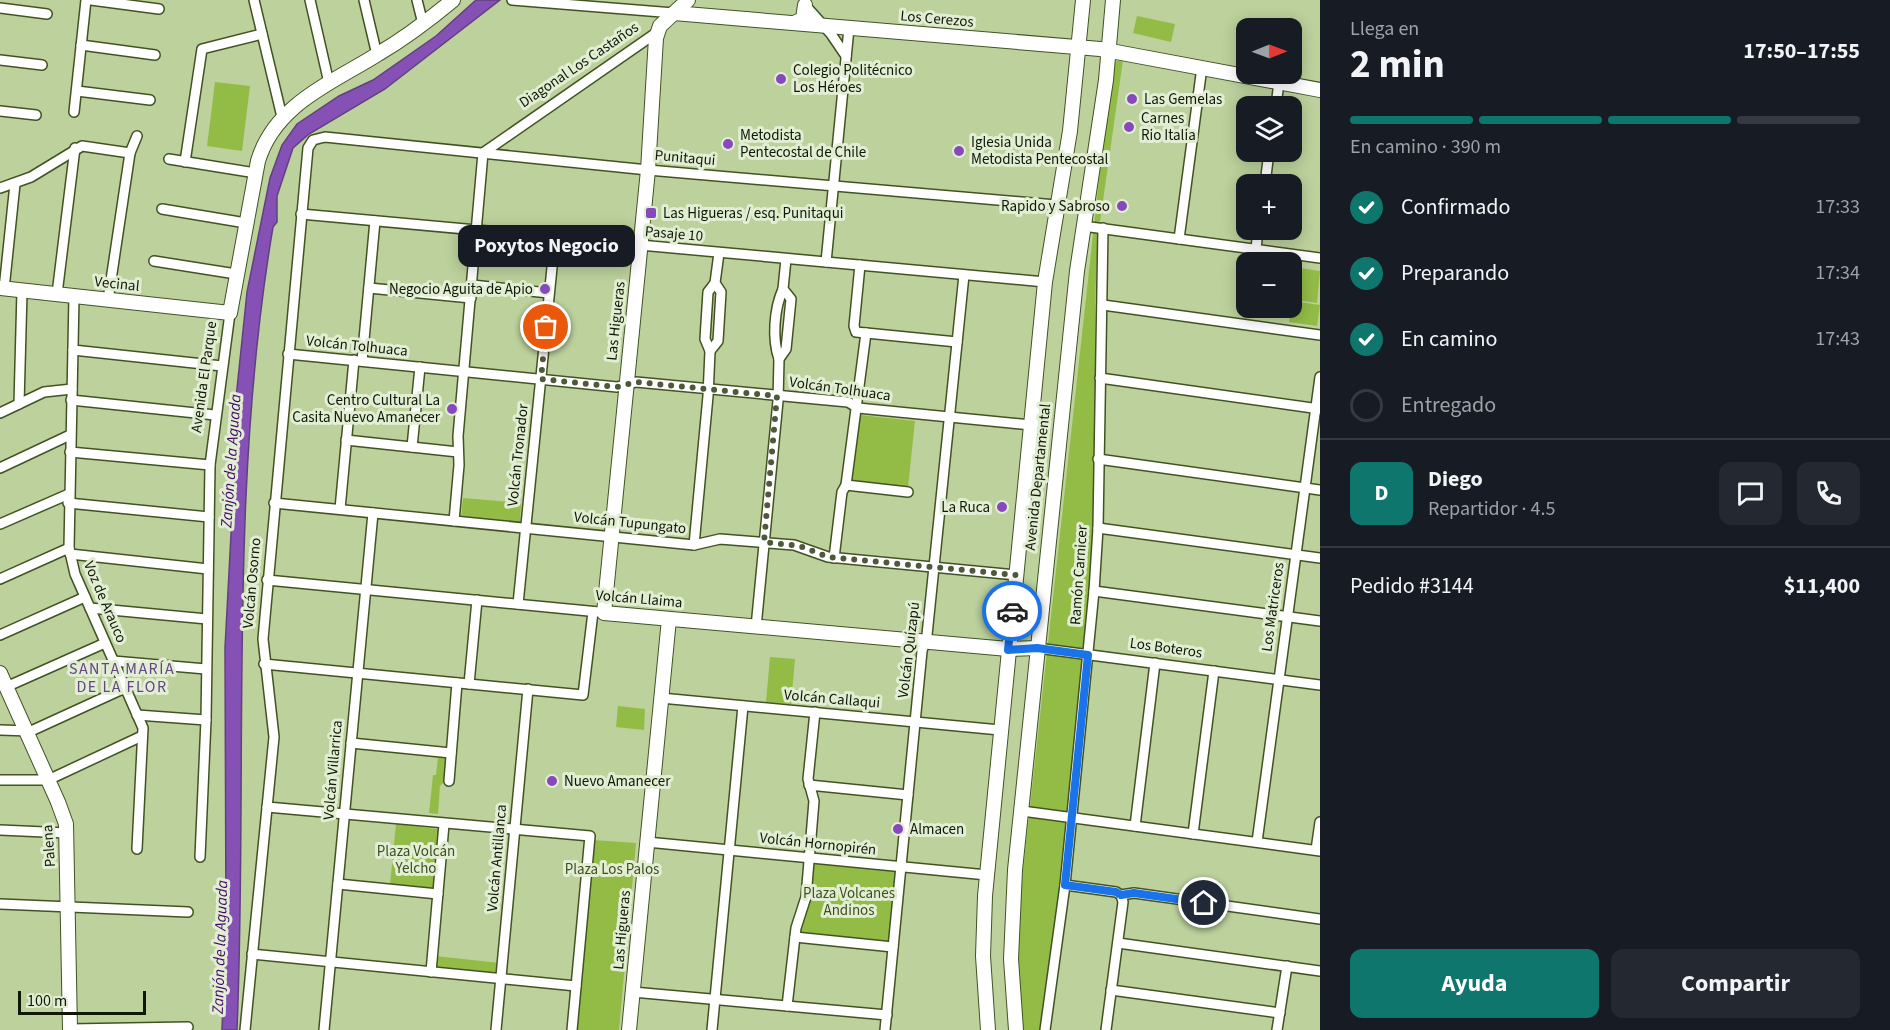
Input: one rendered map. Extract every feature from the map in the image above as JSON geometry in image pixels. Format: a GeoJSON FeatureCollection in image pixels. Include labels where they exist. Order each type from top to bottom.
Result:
{"type":"FeatureCollection","features":[{"type":"Feature","properties":{"kind":"street"},"geometry":{"type":"LineString","coordinates":[[74,112],[86,0]]}},
{"type":"Feature","properties":{"kind":"street"},"geometry":{"type":"LineString","coordinates":[[91,0],[159,9]]}},
{"type":"Feature","properties":{"kind":"street"},"geometry":{"type":"LineString","coordinates":[[254,0],[282,117]]}},
{"type":"Feature","properties":{"kind":"street"},"geometry":{"type":"LineString","coordinates":[[310,0],[329,83]]}},
{"type":"Feature","properties":{"kind":"street"},"geometry":{"type":"LineString","coordinates":[[364,0],[377,55]]}},
{"type":"Feature","properties":{"kind":"street"},"geometry":{"type":"LineString","coordinates":[[417,0],[423,24]]}},
{"type":"Feature","properties":{"kind":"street","name":"Avenida El Parque"},"geometry":{"type":"LineString","coordinates":[[200,858],[206,720],[210,465],[236,274],[256,173],[266,140],[282,117],[329,83],[377,55],[423,24],[453,0]]}},
{"type":"Feature","properties":{"kind":"street","name":"Los Cerezos"},"geometry":{"type":"LineString","coordinates":[[512,0],[1080,47],[1236,74]]}},
{"type":"Feature","properties":{"kind":"street"},"geometry":{"type":"LineString","coordinates":[[690,0],[694,11],[699,15]]}},
{"type":"Feature","properties":{"kind":"street","name":"Diagonal Los Castaños"},"geometry":{"type":"LineString","coordinates":[[483,153],[656,33],[674,13],[690,0]]}},
{"type":"Feature","properties":{"kind":"street","name":"Avenida Departamental"},"geometry":{"type":"LineString","coordinates":[[988,1030],[982,956],[1000,730],[1045,282],[1070,131],[1083,0]]}},
{"type":"Feature","properties":{"kind":"street","name":"Avenida Departamental"},"geometry":{"type":"LineString","coordinates":[[1016,1030],[1011,937],[1037,648],[1083,226],[1110,51],[1113,0]]}},
{"type":"Feature","properties":{"kind":"street"},"geometry":{"type":"LineString","coordinates":[[794,23],[806,15],[803,2]]}},
{"type":"Feature","properties":{"kind":"street"},"geometry":{"type":"LineString","coordinates":[[803,2],[824,25],[846,56]]}},
{"type":"Feature","properties":{"kind":"street"},"geometry":{"type":"LineString","coordinates":[[0,8],[47,14]]}},
{"type":"Feature","properties":{"kind":"street"},"geometry":{"type":"LineString","coordinates":[[826,262],[849,28]]}},
{"type":"Feature","properties":{"kind":"street","name":"Las Higueras"},"geometry":{"type":"LineString","coordinates":[[599,612],[612,537],[648,170],[656,33]]}},
{"type":"Feature","properties":{"kind":"street"},"geometry":{"type":"LineString","coordinates":[[185,162],[202,49],[262,34]]}},
{"type":"Feature","properties":{"kind":"street"},"geometry":{"type":"LineString","coordinates":[[81,45],[155,55]]}},
{"type":"Feature","properties":{"kind":"street"},"geometry":{"type":"LineString","coordinates":[[0,60],[42,64]]}},
{"type":"Feature","properties":{"kind":"street"},"geometry":{"type":"LineString","coordinates":[[1179,239],[1202,68]]}},
{"type":"Feature","properties":{"kind":"street","name":"Los Cerezos"},"geometry":{"type":"LineString","coordinates":[[1289,84],[1320,90]]}},
{"type":"Feature","properties":{"kind":"street"},"geometry":{"type":"LineString","coordinates":[[76,91],[150,100]]}},
{"type":"Feature","properties":{"kind":"street"},"geometry":{"type":"LineString","coordinates":[[0,111],[36,115]]}},
{"type":"Feature","properties":{"kind":"street"},"geometry":{"type":"LineString","coordinates":[[108,300],[130,153],[136,136]]}},
{"type":"Feature","properties":{"kind":"street","name":"Punitaqui"},"geometry":{"type":"LineString","coordinates":[[313,140],[325,137],[648,170],[1056,205]]}},
{"type":"Feature","properties":{"kind":"street","name":"Volcán Osorno"},"geometry":{"type":"LineString","coordinates":[[245,1030],[274,737],[272,705],[264,664],[267,580],[308,148],[313,140]]}},
{"type":"Feature","properties":{"kind":"street"},"geometry":{"type":"LineString","coordinates":[[0,188],[31,177],[75,148],[90,145],[130,153]]}},
{"type":"Feature","properties":{"kind":"street"},"geometry":{"type":"LineString","coordinates":[[57,294],[75,148]]}},
{"type":"Feature","properties":{"kind":"street"},"geometry":{"type":"LineString","coordinates":[[454,521],[464,371],[483,153]]}},
{"type":"Feature","properties":{"kind":"street"},"geometry":{"type":"LineString","coordinates":[[169,159],[256,173]]}},
{"type":"Feature","properties":{"kind":"street"},"geometry":{"type":"LineString","coordinates":[[2,289],[15,184]]}},
{"type":"Feature","properties":{"kind":"street"},"geometry":{"type":"LineString","coordinates":[[162,209],[246,223]]}},
{"type":"Feature","properties":{"kind":"street","name":"Pasaje 10"},"geometry":{"type":"LineString","coordinates":[[302,214],[1045,282]]}},
{"type":"Feature","properties":{"kind":"street"},"geometry":{"type":"LineString","coordinates":[[340,510],[346,441],[369,288],[375,221]]}},
{"type":"Feature","properties":{"kind":"street"},"geometry":{"type":"LineString","coordinates":[[1083,226],[1320,258]]}},
{"type":"Feature","properties":{"kind":"street","name":"Ramón Carnicer"},"geometry":{"type":"LineString","coordinates":[[1045,1030],[1065,885],[1094,591],[1098,528],[1103,228]]}},
{"type":"Feature","properties":{"kind":"street","name":"Volcán Tronador"},"geometry":{"type":"LineString","coordinates":[[518,604],[555,238]]}},
{"type":"Feature","properties":{"kind":"street"},"geometry":{"type":"LineString","coordinates":[[1256,249],[1257,240]]}},
{"type":"Feature","properties":{"kind":"street"},"geometry":{"type":"LineString","coordinates":[[694,545],[710,351],[718,341],[721,292],[716,283],[719,253]]}},
{"type":"Feature","properties":{"kind":"street"},"geometry":{"type":"LineString","coordinates":[[756,627],[779,359],[786,349],[791,299],[783,289],[786,259]]}},
{"type":"Feature","properties":{"kind":"street"},"geometry":{"type":"LineString","coordinates":[[154,261],[236,274]]}},
{"type":"Feature","properties":{"kind":"street"},"geometry":{"type":"LineString","coordinates":[[860,266],[855,331],[957,342]]}},
{"type":"Feature","properties":{"kind":"street","name":"Volcán Quizapú"},"geometry":{"type":"LineString","coordinates":[[885,1030],[915,722],[934,568],[964,275]]}},
{"type":"Feature","properties":{"kind":"street"},"geometry":{"type":"LineString","coordinates":[[472,285],[549,293]]}},
{"type":"Feature","properties":{"kind":"street"},"geometry":{"type":"LineString","coordinates":[[369,288],[471,298]]}},
{"type":"Feature","properties":{"kind":"street","name":"Vecinal"},"geometry":{"type":"LineString","coordinates":[[2,289],[230,313]]}},
{"type":"Feature","properties":{"kind":"street"},"geometry":{"type":"LineString","coordinates":[[19,404],[22,291]]}},
{"type":"Feature","properties":{"kind":"street","name":"Voz de Arauco"},"geometry":{"type":"LineString","coordinates":[[74,296],[69,551],[85,597],[143,728],[137,849]]}},
{"type":"Feature","properties":{"kind":"street"},"geometry":{"type":"LineString","coordinates":[[1103,305],[1320,335]]}},
{"type":"Feature","properties":{"kind":"street"},"geometry":{"type":"LineString","coordinates":[[834,558],[842,492],[846,485],[858,408],[866,333]]}},
{"type":"Feature","properties":{"kind":"street"},"geometry":{"type":"LineString","coordinates":[[73,350],[222,366]]}},
{"type":"Feature","properties":{"kind":"street","name":"Volcán Tolhuaca"},"geometry":{"type":"LineString","coordinates":[[288,354],[617,387],[636,382],[848,402],[858,408],[1030,425]]}},
{"type":"Feature","properties":{"kind":"street"},"geometry":{"type":"LineString","coordinates":[[412,447],[420,367]]}},
{"type":"Feature","properties":{"kind":"street","name":"Los Matriceros"},"geometry":{"type":"LineString","coordinates":[[1257,842],[1304,488],[1318,408],[1320,377]]}},
{"type":"Feature","properties":{"kind":"street"},"geometry":{"type":"LineString","coordinates":[[1100,378],[1318,408]]}},
{"type":"Feature","properties":{"kind":"street"},"geometry":{"type":"LineString","coordinates":[[0,413],[51,390],[72,389]]}},
{"type":"Feature","properties":{"kind":"street"},"geometry":{"type":"LineString","coordinates":[[71,400],[215,416]]}},
{"type":"Feature","properties":{"kind":"street"},"geometry":{"type":"LineString","coordinates":[[0,468],[70,435]]}},
{"type":"Feature","properties":{"kind":"street"},"geometry":{"type":"LineString","coordinates":[[346,441],[458,452]]}},
{"type":"Feature","properties":{"kind":"street"},"geometry":{"type":"LineString","coordinates":[[70,452],[210,465]]}},
{"type":"Feature","properties":{"kind":"street"},"geometry":{"type":"LineString","coordinates":[[1098,459],[1320,490]]}},
{"type":"Feature","properties":{"kind":"street"},"geometry":{"type":"LineString","coordinates":[[846,485],[908,492]]}},
{"type":"Feature","properties":{"kind":"street"},"geometry":{"type":"LineString","coordinates":[[0,524],[69,499],[209,517]]}},
{"type":"Feature","properties":{"kind":"street","name":"Volcán Tupungato"},"geometry":{"type":"LineString","coordinates":[[274,503],[694,545],[720,538],[764,542],[800,546],[834,558],[1016,575]]}},
{"type":"Feature","properties":{"kind":"street","name":"Volcán Villarrica"},"geometry":{"type":"LineString","coordinates":[[324,1030],[373,513]]}},
{"type":"Feature","properties":{"kind":"street"},"geometry":{"type":"LineString","coordinates":[[1098,528],[1320,558]]}},
{"type":"Feature","properties":{"kind":"street"},"geometry":{"type":"LineString","coordinates":[[0,579],[69,551],[208,569]]}},
{"type":"Feature","properties":{"kind":"street","name":"Volcán Llaima"},"geometry":{"type":"LineString","coordinates":[[267,580],[1008,650]]}},
{"type":"Feature","properties":{"kind":"street"},"geometry":{"type":"LineString","coordinates":[[1094,591],[1320,621]]}},
{"type":"Feature","properties":{"kind":"street"},"geometry":{"type":"LineString","coordinates":[[0,635],[85,597]]}},
{"type":"Feature","properties":{"kind":"street"},"geometry":{"type":"LineString","coordinates":[[469,684],[477,600]]}},
{"type":"Feature","properties":{"kind":"street"},"geometry":{"type":"LineString","coordinates":[[90,608],[207,619]]}},
{"type":"Feature","properties":{"kind":"street"},"geometry":{"type":"LineString","coordinates":[[264,664],[585,694],[599,612]]}},
{"type":"Feature","properties":{"kind":"street","name":"Las Higueras"},"geometry":{"type":"LineString","coordinates":[[629,1030],[669,619]]}},
{"type":"Feature","properties":{"kind":"street"},"geometry":{"type":"LineString","coordinates":[[2,680],[105,642]]}},
{"type":"Feature","properties":{"kind":"street","name":"Los Boteros"},"geometry":{"type":"LineString","coordinates":[[1008,650],[1037,648],[1320,685]]}},
{"type":"Feature","properties":{"kind":"street"},"geometry":{"type":"LineString","coordinates":[[113,661],[206,669]]}},
{"type":"Feature","properties":{"kind":"street"},"geometry":{"type":"LineString","coordinates":[[1135,826],[1155,663]]}},
{"type":"Feature","properties":{"kind":"street"},"geometry":{"type":"LineString","coordinates":[[1193,834],[1214,671]]}},
{"type":"Feature","properties":{"kind":"street","name":"Palena"},"geometry":{"type":"LineString","coordinates":[[2,680],[63,815],[67,833],[70,1029]]}},
{"type":"Feature","properties":{"kind":"street"},"geometry":{"type":"LineString","coordinates":[[449,781],[457,683]]}},
{"type":"Feature","properties":{"kind":"street"},"geometry":{"type":"LineString","coordinates":[[0,730],[26,731],[125,688]]}},
{"type":"Feature","properties":{"kind":"street","name":"Volcán Antillanca"},"geometry":{"type":"LineString","coordinates":[[496,1030],[528,689]]}},
{"type":"Feature","properties":{"kind":"street","name":"Volcán Callaqui"},"geometry":{"type":"LineString","coordinates":[[661,698],[1000,730]]}},
{"type":"Feature","properties":{"kind":"street"},"geometry":{"type":"LineString","coordinates":[[712,1030],[743,706]]}},
{"type":"Feature","properties":{"kind":"street"},"geometry":{"type":"LineString","coordinates":[[787,1006],[795,937],[806,897],[814,801],[809,785],[814,712]]}},
{"type":"Feature","properties":{"kind":"street"},"geometry":{"type":"LineString","coordinates":[[137,715],[206,720]]}},
{"type":"Feature","properties":{"kind":"street"},"geometry":{"type":"LineString","coordinates":[[0,780],[48,780],[142,736]]}},
{"type":"Feature","properties":{"kind":"street"},"geometry":{"type":"LineString","coordinates":[[351,743],[451,753]]}},
{"type":"Feature","properties":{"kind":"street"},"geometry":{"type":"LineString","coordinates":[[809,785],[908,795]]}},
{"type":"Feature","properties":{"kind":"street"},"geometry":{"type":"LineString","coordinates":[[267,807],[590,836],[572,1030]]}},
{"type":"Feature","properties":{"kind":"street"},"geometry":{"type":"LineString","coordinates":[[1022,811],[1318,850],[1320,822]]}},
{"type":"Feature","properties":{"kind":"street"},"geometry":{"type":"LineString","coordinates":[[431,972],[444,824]]}},
{"type":"Feature","properties":{"kind":"street"},"geometry":{"type":"LineString","coordinates":[[0,830],[67,833]]}},
{"type":"Feature","properties":{"kind":"street","name":"Volcán Hornopirén"},"geometry":{"type":"LineString","coordinates":[[647,842],[987,875]]}},
{"type":"Feature","properties":{"kind":"street"},"geometry":{"type":"LineString","coordinates":[[338,884],[438,894]]}},
{"type":"Feature","properties":{"kind":"street"},"geometry":{"type":"LineString","coordinates":[[1065,885],[1116,892],[1121,895],[1134,893],[1320,919]]}},
{"type":"Feature","properties":{"kind":"street"},"geometry":{"type":"LineString","coordinates":[[1106,1030],[1123,902],[1121,895]]}},
{"type":"Feature","properties":{"kind":"street"},"geometry":{"type":"LineString","coordinates":[[0,904],[189,912]]}},
{"type":"Feature","properties":{"kind":"street"},"geometry":{"type":"LineString","coordinates":[[795,937],[893,947]]}},
{"type":"Feature","properties":{"kind":"street"},"geometry":{"type":"LineString","coordinates":[[1118,943],[1320,971]]}},
{"type":"Feature","properties":{"kind":"street"},"geometry":{"type":"LineString","coordinates":[[252,954],[576,986]]}},
{"type":"Feature","properties":{"kind":"street"},"geometry":{"type":"LineString","coordinates":[[1277,1030],[1287,966]]}},
{"type":"Feature","properties":{"kind":"street"},"geometry":{"type":"LineString","coordinates":[[1111,990],[1280,1013]]}},
{"type":"Feature","properties":{"kind":"street"},"geometry":{"type":"LineString","coordinates":[[633,992],[886,1015]]}},
{"type":"Feature","properties":{"kind":"street"},"geometry":{"type":"LineString","coordinates":[[70,1029],[188,1027]]}},
{"type":"Feature","properties":{"kind":"green space"},"geometry":{"type":"Polygon","coordinates":[[[1137,16],[1175,24],[1171,42],[1133,33],[1137,16]]]}},
{"type":"Feature","properties":{"kind":"green space"},"geometry":{"type":"Polygon","coordinates":[[[1123,60],[1098,236],[1095,302],[1096,466],[1091,595],[1045,1030],[1023,1030],[1015,943],[1112,62],[1123,60]]]}},
{"type":"Feature","properties":{"kind":"green space"},"geometry":{"type":"Polygon","coordinates":[[[215,82],[250,86],[242,151],[207,146],[215,82]]]}},
{"type":"Feature","properties":{"kind":"green space"},"geometry":{"type":"Polygon","coordinates":[[[1302,268],[1320,271],[1317,303],[1302,301],[1302,268]]]}},
{"type":"Feature","properties":{"kind":"green space"},"geometry":{"type":"Polygon","coordinates":[[[1302,302],[1320,305],[1317,326],[1289,322],[1290,318],[1302,318],[1302,302]]]}},
{"type":"Feature","properties":{"kind":"green space"},"geometry":{"type":"Polygon","coordinates":[[[860,415],[915,421],[908,487],[852,481],[860,415]]]}},
{"type":"Feature","properties":{"kind":"green space"},"geometry":{"type":"Polygon","coordinates":[[[463,498],[521,503],[520,523],[461,518],[463,498]]]}},
{"type":"Feature","properties":{"kind":"green space"},"geometry":{"type":"Polygon","coordinates":[[[770,657],[795,659],[791,704],[766,702],[770,657]]]}},
{"type":"Feature","properties":{"kind":"green space"},"geometry":{"type":"Polygon","coordinates":[[[618,706],[645,709],[644,730],[616,727],[618,706]]]}},
{"type":"Feature","properties":{"kind":"green space"},"geometry":{"type":"Polygon","coordinates":[[[438,757],[448,758],[446,780],[440,786],[438,814],[429,813],[433,775],[436,775],[438,757]]]}},
{"type":"Feature","properties":{"kind":"green space","name":"Plaza Volcán Yelcho"},"geometry":{"type":"Polygon","coordinates":[[[396,824],[437,829],[441,834],[436,885],[432,889],[390,885],[396,824]]]}},
{"type":"Feature","properties":{"kind":"green space","name":"Plaza Los Palos"},"geometry":{"type":"Polygon","coordinates":[[[593,840],[636,843],[619,1030],[576,1030],[593,840]]]}},
{"type":"Feature","properties":{"kind":"green space","name":"Plaza Volcanes Andinos"},"geometry":{"type":"Polygon","coordinates":[[[812,861],[899,869],[891,943],[798,935],[812,861]]]}},
{"type":"Feature","properties":{"kind":"green space"},"geometry":{"type":"Polygon","coordinates":[[[435,956],[500,963],[498,974],[437,969],[435,956]]]}},
{"type":"Feature","properties":{"kind":"shaded area"},"geometry":{"type":"Polygon","coordinates":[[[476,0],[500,0],[385,89],[309,134],[293,148],[277,196],[277,222],[273,227],[259,327],[250,427],[245,527],[237,1030],[222,1030],[226,923],[225,648],[233,497],[232,437],[247,292],[270,178],[282,145],[297,124],[339,96],[373,80],[436,36],[476,0]]]}},
{"type":"Feature","properties":{"kind":"way so far"},"geometry":{"type":"LineString","coordinates":[[546,327],[541,379],[617,387],[636,382],[777,396],[764,542],[806,547],[828,557],[1016,575],[1012,611]]}},
{"type":"Feature","properties":{"kind":"place","name":"Colegio Politécnico Los Héroes"},"geometry":{"type":"Point","coordinates":[781,79]}},
{"type":"Feature","properties":{"kind":"place","name":"Las Gemelas"},"geometry":{"type":"Point","coordinates":[1132,99]}},
{"type":"Feature","properties":{"kind":"place","name":"Carnes Rio Italia"},"geometry":{"type":"Point","coordinates":[1129,127]}},
{"type":"Feature","properties":{"kind":"place","name":"Metodista Pentecostal de Chile"},"geometry":{"type":"Point","coordinates":[728,144]}},
{"type":"Feature","properties":{"kind":"place","name":"Iglesia Unida Metodista Pentecostal"},"geometry":{"type":"Point","coordinates":[959,151]}},
{"type":"Feature","properties":{"kind":"place","name":"Rapido y Sabroso"},"geometry":{"type":"Point","coordinates":[1122,206]}},
{"type":"Feature","properties":{"kind":"place","name":"Las Higueras / esq. Punitaqui"},"geometry":{"type":"Point","coordinates":[651,213]}},
{"type":"Feature","properties":{"kind":"place","name":"Negocio Aguita de Apio"},"geometry":{"type":"Point","coordinates":[545,289]}},
{"type":"Feature","properties":{"kind":"place","name":"Poxytos Negocio"},"geometry":{"type":"Point","coordinates":[546,327]}},
{"type":"Feature","properties":{"kind":"place","name":"Centro Cultural La Casita Nuevo Amanecer"},"geometry":{"type":"Point","coordinates":[452,409]}},
{"type":"Feature","properties":{"kind":"place","name":"La Ruca"},"geometry":{"type":"Point","coordinates":[1002,507]}},
{"type":"Feature","properties":{"kind":"place","name":"Nuevo Amanecer"},"geometry":{"type":"Point","coordinates":[552,781]}},
{"type":"Feature","properties":{"kind":"place","name":"Almacen"},"geometry":{"type":"Point","coordinates":[898,829]}},
{"type":"Feature","properties":{"kind":"district","name":"SANTA MARÍA DE LA FLOR"},"geometry":{"type":"Point","coordinates":[122,678]}},
{"type":"Feature","properties":{"kind":"route"},"geometry":{"type":"LineString","coordinates":[[1012,611],[1008,650],[1037,648],[1088,655],[1065,885],[1116,892],[1121,895],[1134,893],[1204,903]]}},
{"type":"Feature","properties":{"kind":"water label","name":"Zanjón de la Aguada"},"geometry":{"type":"Point","coordinates":[231,461]}},
{"type":"Feature","properties":{"kind":"water label","name":"Zanjón de la Aguada"},"geometry":{"type":"Point","coordinates":[220,947]}}]}
